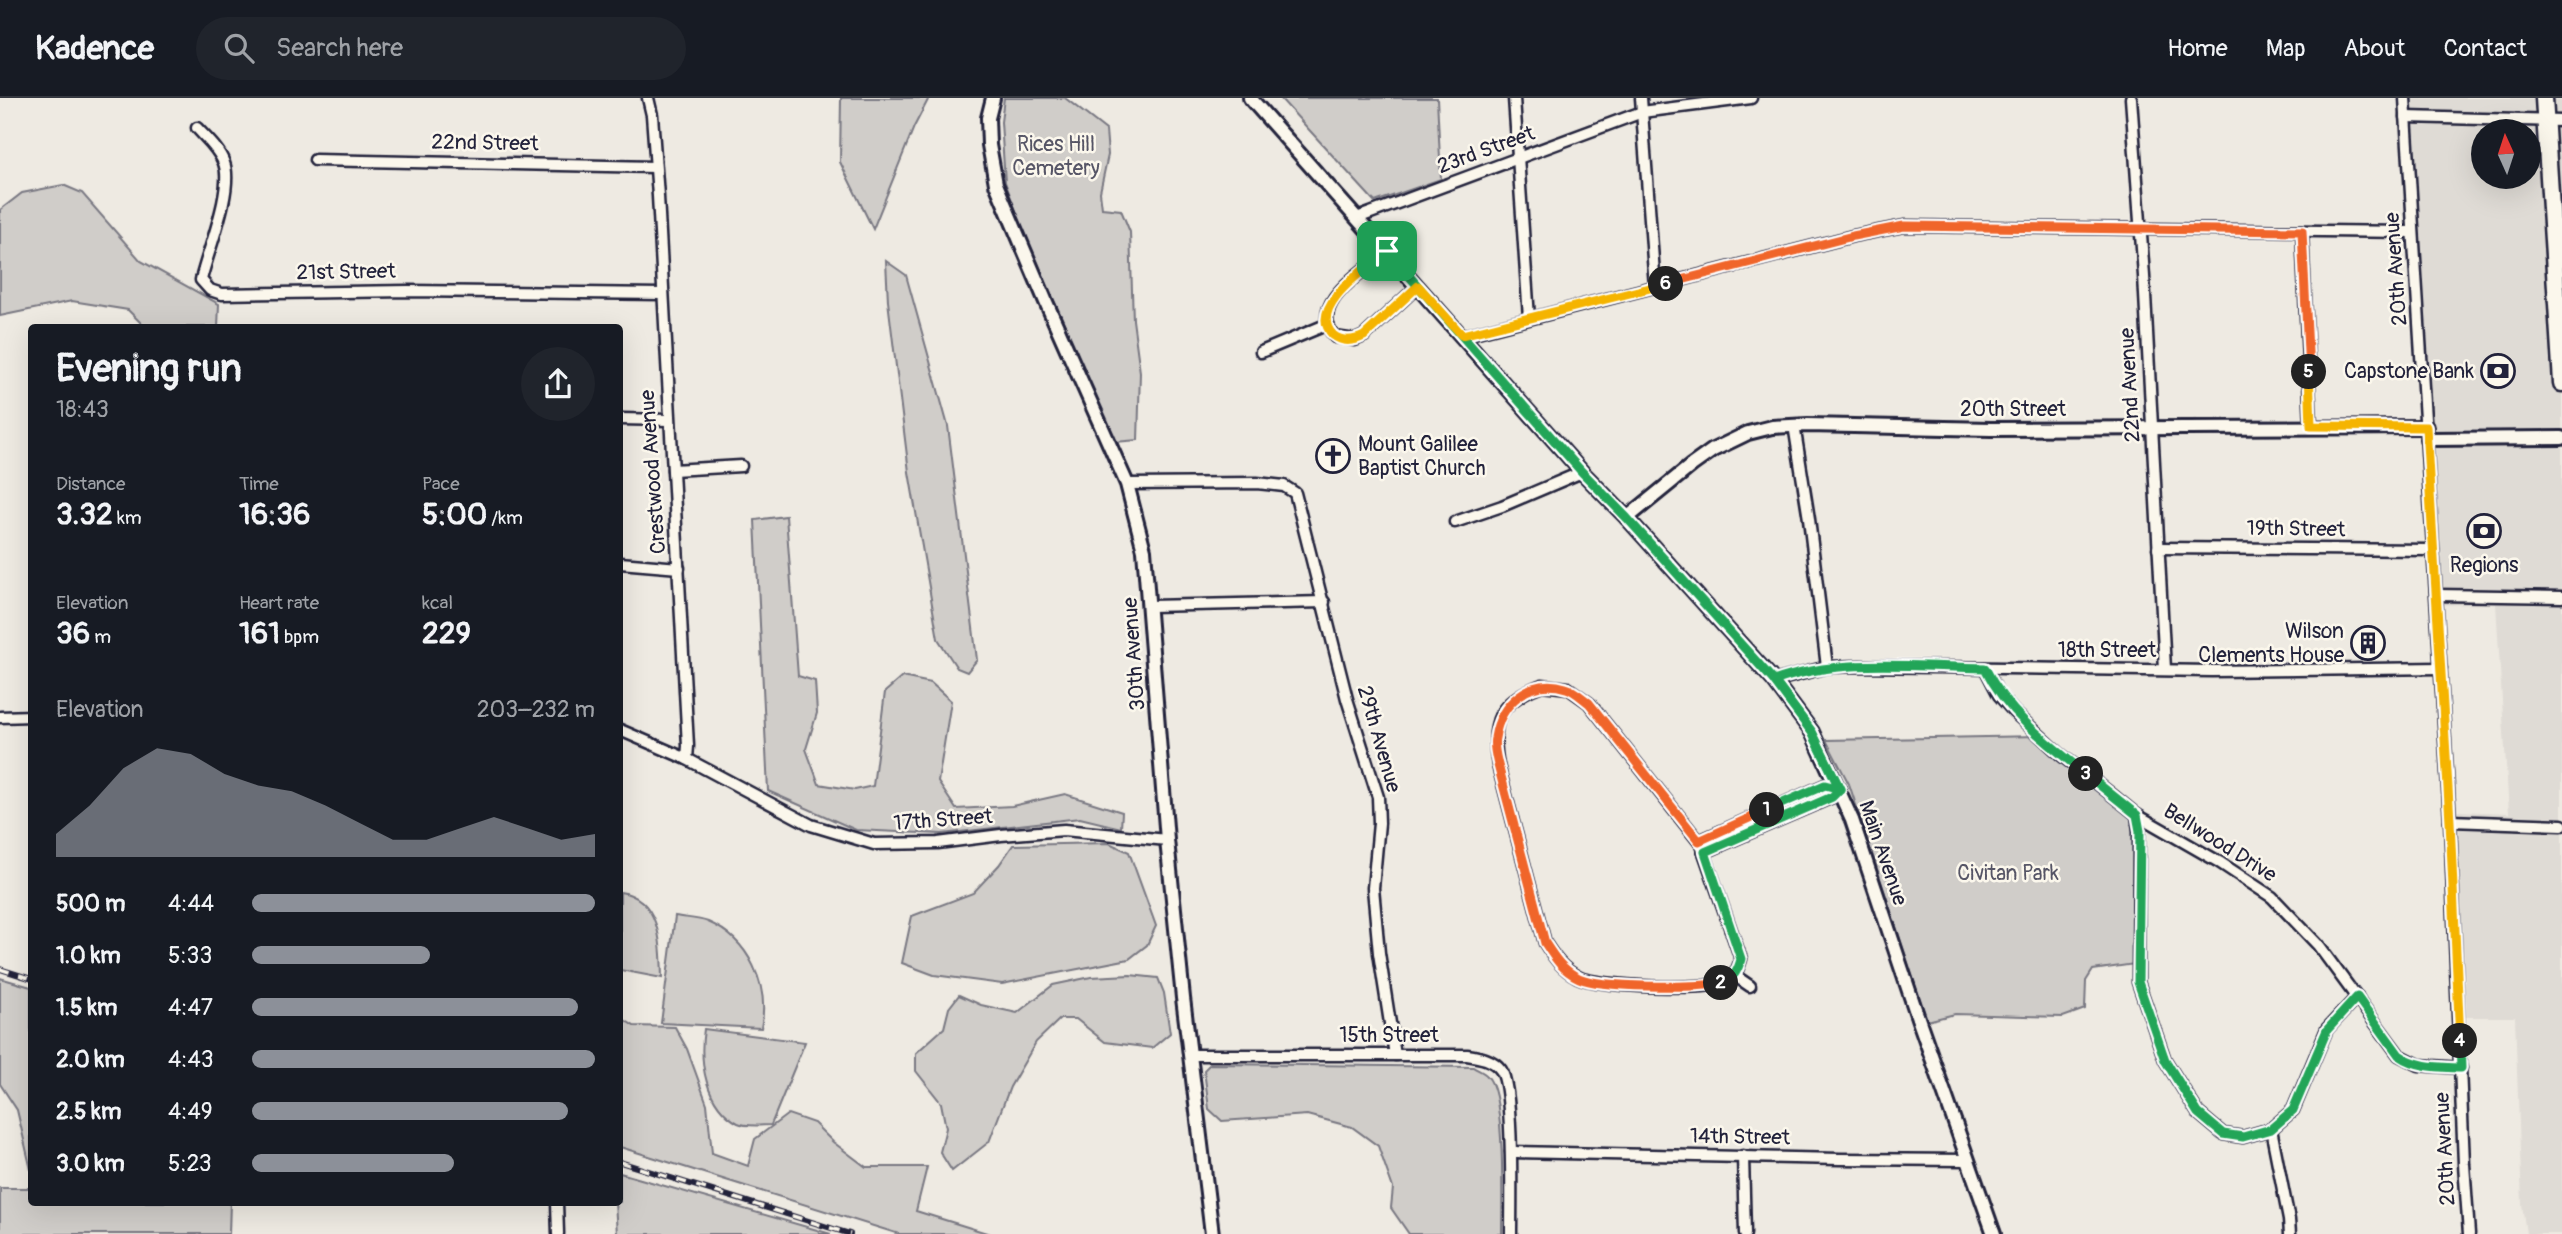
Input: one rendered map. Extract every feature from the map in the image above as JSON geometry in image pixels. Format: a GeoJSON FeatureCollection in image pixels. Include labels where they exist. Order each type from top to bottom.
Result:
{"type":"FeatureCollection","features":[{"type":"Feature","properties":{"kind":"highway"},"geometry":{"type":"LineString","coordinates":[[2544,98],[2562,383]]}},
{"type":"Feature","properties":{"kind":"street","name":"Crestwood Avenue"},"geometry":{"type":"LineString","coordinates":[[648,98],[652,115],[673,470],[687,759]]}},
{"type":"Feature","properties":{"kind":"street","name":"30th Avenue"},"geometry":{"type":"LineString","coordinates":[[993,98],[988,118],[989,145],[996,184],[1127,484],[1144,550],[1167,840],[1212,1234]]}},
{"type":"Feature","properties":{"kind":"street","name":"Main Avenue"},"geometry":{"type":"LineString","coordinates":[[1250,98],[1582,472],[1774,681],[1812,732],[1853,820],[1994,1234]]}},
{"type":"Feature","properties":{"kind":"street"},"geometry":{"type":"LineString","coordinates":[[1514,98],[1529,318]]}},
{"type":"Feature","properties":{"kind":"street"},"geometry":{"type":"LineString","coordinates":[[1641,98],[1655,287]]}},
{"type":"Feature","properties":{"kind":"street","name":"23rd Street"},"geometry":{"type":"LineString","coordinates":[[1357,218],[1642,112],[1751,98]]}},
{"type":"Feature","properties":{"kind":"street","name":"22nd Avenue"},"geometry":{"type":"LineString","coordinates":[[2131,98],[2165,669]]}},
{"type":"Feature","properties":{"kind":"street","name":"20th Avenue"},"geometry":{"type":"LineString","coordinates":[[2405,98],[2450,821],[2469,1234]]}},
{"type":"Feature","properties":{"kind":"street"},"geometry":{"type":"LineString","coordinates":[[2406,117],[2562,121]]}},
{"type":"Feature","properties":{"kind":"street","name":"21st Street"},"geometry":{"type":"LineString","coordinates":[[197,128],[221,155],[226,166],[214,242],[201,280],[210,290],[222,294],[421,291],[662,294]]}},
{"type":"Feature","properties":{"kind":"street","name":"22nd Street"},"geometry":{"type":"LineString","coordinates":[[315,160],[655,167]]}},
{"type":"Feature","properties":{"kind":"street"},"geometry":{"type":"LineString","coordinates":[[1462,335],[1853,236],[1904,226],[2412,232]]}},
{"type":"Feature","properties":{"kind":"street"},"geometry":{"type":"LineString","coordinates":[[2302,231],[2311,426]]}},
{"type":"Feature","properties":{"kind":"street"},"geometry":{"type":"LineString","coordinates":[[1387,251],[1335,296],[1328,307],[1328,324],[1335,337],[1346,341],[1364,336],[1418,286]]}},
{"type":"Feature","properties":{"kind":"street"},"geometry":{"type":"LineString","coordinates":[[1261,352],[1328,324]]}},
{"type":"Feature","properties":{"kind":"street"},"geometry":{"type":"LineString","coordinates":[[623,419],[669,420]]}},
{"type":"Feature","properties":{"kind":"street"},"geometry":{"type":"LineString","coordinates":[[1794,425],[1809,519],[1827,667]]}},
{"type":"Feature","properties":{"kind":"street","name":"20th Street"},"geometry":{"type":"LineString","coordinates":[[1627,518],[1713,450],[1748,433],[1794,425],[1991,429],[2311,426],[2562,438]]}},
{"type":"Feature","properties":{"kind":"street"},"geometry":{"type":"LineString","coordinates":[[673,470],[740,466]]}},
{"type":"Feature","properties":{"kind":"street"},"geometry":{"type":"LineString","coordinates":[[1455,522],[1502,506],[1582,472]]}},
{"type":"Feature","properties":{"kind":"street","name":"29th Avenue"},"geometry":{"type":"LineString","coordinates":[[1127,484],[1257,482],[1284,486],[1296,493],[1347,699],[1378,797],[1380,823],[1373,888],[1379,953],[1395,1055]]}},
{"type":"Feature","properties":{"kind":"street","name":"19th Street"},"geometry":{"type":"LineString","coordinates":[[2158,548],[2432,550]]}},
{"type":"Feature","properties":{"kind":"street"},"geometry":{"type":"LineString","coordinates":[[623,563],[678,568]]}},
{"type":"Feature","properties":{"kind":"street"},"geometry":{"type":"LineString","coordinates":[[2437,595],[2562,597]]}},
{"type":"Feature","properties":{"kind":"street"},"geometry":{"type":"LineString","coordinates":[[1150,606],[1324,602]]}},
{"type":"Feature","properties":{"kind":"street","name":"18th Street"},"geometry":{"type":"LineString","coordinates":[[1774,681],[1827,667],[1860,666],[2358,670],[2441,668]]}},
{"type":"Feature","properties":{"kind":"street","name":"Bellwood Drive"},"geometry":{"type":"LineString","coordinates":[[1985,668],[1999,695],[2060,754],[2137,815],[2219,862],[2272,897],[2318,945],[2399,1055],[2420,1065],[2461,1068]]}},
{"type":"Feature","properties":{"kind":"street"},"geometry":{"type":"LineString","coordinates":[[1542,685],[1568,688],[1589,703],[1705,852],[1741,959],[1737,972],[1727,982],[1699,986],[1604,984],[1579,978],[1557,962],[1545,943],[1498,765],[1494,741],[1500,714],[1518,695],[1542,685]]}},
{"type":"Feature","properties":{"kind":"street"},"geometry":{"type":"LineString","coordinates":[[0,717],[28,716]]}},
{"type":"Feature","properties":{"kind":"street","name":"17th Street"},"geometry":{"type":"LineString","coordinates":[[623,731],[687,759],[811,825],[874,844],[938,843],[1064,830],[1167,840]]}},
{"type":"Feature","properties":{"kind":"street"},"geometry":{"type":"LineString","coordinates":[[1699,841],[1825,785],[1840,789]]}},
{"type":"Feature","properties":{"kind":"street"},"geometry":{"type":"LineString","coordinates":[[1705,852],[1832,797],[1840,789]]}},
{"type":"Feature","properties":{"kind":"street"},"geometry":{"type":"LineString","coordinates":[[2137,815],[2140,831],[2138,982],[2165,1060],[2198,1113],[2223,1134],[2243,1137],[2271,1129],[2293,1110],[2327,1030],[2357,997]]}},
{"type":"Feature","properties":{"kind":"street"},"geometry":{"type":"LineString","coordinates":[[2450,821],[2562,825]]}},
{"type":"Feature","properties":{"kind":"street"},"geometry":{"type":"LineString","coordinates":[[1734,975],[1750,986]]}},
{"type":"Feature","properties":{"kind":"street","name":"15th Street"},"geometry":{"type":"LineString","coordinates":[[1190,1055],[1467,1055],[1494,1062],[1503,1073],[1508,1096],[1511,1152]]}},
{"type":"Feature","properties":{"kind":"street"},"geometry":{"type":"LineString","coordinates":[[2271,1129],[2290,1220],[2290,1234]]}},
{"type":"Feature","properties":{"kind":"street"},"geometry":{"type":"LineString","coordinates":[[1511,1152],[1511,1234]]}},
{"type":"Feature","properties":{"kind":"street","name":"14th Street"},"geometry":{"type":"LineString","coordinates":[[1511,1152],[1968,1160]]}},
{"type":"Feature","properties":{"kind":"street"},"geometry":{"type":"LineString","coordinates":[[1743,1156],[1745,1234]]}},
{"type":"Feature","properties":{"kind":"street"},"geometry":{"type":"LineString","coordinates":[[557,1206],[558,1234]]}},
{"type":"Feature","properties":{"kind":"shaded area"},"geometry":{"type":"Polygon","coordinates":[[[2404,98],[2562,98],[2562,1234],[2526,1234],[2522,1204],[2515,1017],[2464,1017],[2455,811],[2509,813],[2496,604],[2429,605],[2404,98]]]}},
{"type":"Feature","properties":{"kind":"green space"},"geometry":{"type":"Polygon","coordinates":[[[841,98],[929,98],[914,127],[873,229],[840,162],[841,98]]]}},
{"type":"Feature","properties":{"kind":"green space","name":"Rices Hill Cemetery"},"geometry":{"type":"Polygon","coordinates":[[[1004,98],[1065,98],[1106,130],[1108,155],[1100,192],[1102,208],[1121,210],[1130,232],[1133,320],[1140,372],[1138,440],[1115,442],[1021,224],[1005,182],[1001,122],[1004,98]]]}},
{"type":"Feature","properties":{"kind":"green space"},"geometry":{"type":"Polygon","coordinates":[[[1280,98],[1437,98],[1441,179],[1375,202],[1280,98]]]}},
{"type":"Feature","properties":{"kind":"green space"},"geometry":{"type":"Polygon","coordinates":[[[63,185],[82,193],[141,261],[219,304],[218,324],[142,324],[128,310],[72,301],[0,316],[0,210],[22,193],[63,185]]]}},
{"type":"Feature","properties":{"kind":"green space"},"geometry":{"type":"Polygon","coordinates":[[[886,261],[906,275],[948,426],[977,660],[967,672],[957,668],[938,639],[909,472],[888,301],[886,261]]]}},
{"type":"Feature","properties":{"kind":"green space"},"geometry":{"type":"Polygon","coordinates":[[[786,516],[798,676],[815,681],[817,713],[806,749],[819,784],[855,790],[873,786],[885,692],[902,677],[931,683],[951,701],[938,782],[956,809],[1012,806],[1065,794],[1122,812],[1121,828],[1080,818],[942,834],[856,830],[768,791],[755,520],[786,516]]]}},
{"type":"Feature","properties":{"kind":"green space","name":"Civitan Park"},"geometry":{"type":"Polygon","coordinates":[[[2040,736],[2105,791],[2112,802],[2133,815],[2135,964],[2093,970],[2086,981],[2085,1009],[2063,1017],[1955,1014],[1927,1021],[1849,784],[1826,740],[2040,736]]]}},
{"type":"Feature","properties":{"kind":"green space"},"geometry":{"type":"Polygon","coordinates":[[[1109,843],[1129,852],[1156,926],[1147,945],[1129,959],[1002,984],[934,975],[902,963],[912,916],[973,893],[1013,845],[1109,843]]]}},
{"type":"Feature","properties":{"kind":"green space"},"geometry":{"type":"Polygon","coordinates":[[[623,893],[644,903],[651,913],[659,938],[662,978],[623,971],[623,893]]]}},
{"type":"Feature","properties":{"kind":"green space"},"geometry":{"type":"Polygon","coordinates":[[[675,916],[708,922],[735,940],[745,952],[759,980],[763,1012],[761,1028],[661,1023],[675,916]]]}},
{"type":"Feature","properties":{"kind":"green space"},"geometry":{"type":"Polygon","coordinates":[[[1130,975],[1158,978],[1164,993],[1170,1033],[1152,1048],[1105,1042],[1076,1019],[1060,1019],[1036,1042],[1010,1087],[989,1142],[952,1171],[940,1152],[946,1128],[941,1103],[916,1071],[916,1053],[944,1028],[949,1008],[959,995],[981,1005],[1017,1013],[1053,985],[1091,977],[1130,975]]]}},
{"type":"Feature","properties":{"kind":"green space"},"geometry":{"type":"Polygon","coordinates":[[[0,978],[28,986],[28,1157],[17,1110],[0,1084],[0,978]]]}},
{"type":"Feature","properties":{"kind":"green space"},"geometry":{"type":"Polygon","coordinates":[[[623,1019],[634,1026],[675,1027],[687,1049],[707,1104],[712,1153],[748,1166],[755,1139],[788,1114],[814,1123],[833,1142],[866,1167],[927,1167],[916,1211],[990,1234],[899,1234],[623,1148],[623,1019]]]}},
{"type":"Feature","properties":{"kind":"green space"},"geometry":{"type":"Polygon","coordinates":[[[704,1029],[805,1042],[771,1125],[738,1123],[718,1105],[711,1094],[704,1068],[704,1029]]]}},
{"type":"Feature","properties":{"kind":"green space"},"geometry":{"type":"Polygon","coordinates":[[[1210,1064],[1473,1067],[1482,1072],[1493,1086],[1500,1126],[1502,1234],[1409,1234],[1391,1208],[1393,1188],[1378,1146],[1352,1127],[1307,1115],[1222,1121],[1209,1109],[1204,1070],[1210,1064]]]}},
{"type":"Feature","properties":{"kind":"green space"},"geometry":{"type":"Polygon","coordinates":[[[623,1174],[831,1234],[617,1234],[615,1206],[623,1206],[623,1174]]]}},
{"type":"Feature","properties":{"kind":"green space"},"geometry":{"type":"Polygon","coordinates":[[[0,1188],[28,1188],[28,1206],[230,1206],[229,1234],[0,1234],[0,1188]]]}},
{"type":"Feature","properties":{"kind":"railway"},"geometry":{"type":"LineString","coordinates":[[0,969],[28,978]]}},
{"type":"Feature","properties":{"kind":"railway"},"geometry":{"type":"LineString","coordinates":[[623,1163],[850,1234]]}},
{"type":"Feature","properties":{"kind":"place","name":"Capstone Bank"},"geometry":{"type":"Point","coordinates":[2498,371]}},
{"type":"Feature","properties":{"kind":"place","name":"Mount Galilee Baptist Church"},"geometry":{"type":"Point","coordinates":[1333,456]}},
{"type":"Feature","properties":{"kind":"place","name":"Regions"},"geometry":{"type":"Point","coordinates":[2484,531]}},
{"type":"Feature","properties":{"kind":"place","name":"Wilson Clements House"},"geometry":{"type":"Point","coordinates":[2368,643]}},
{"type":"Feature","properties":{"kind":"route"},"geometry":{"type":"LineString","coordinates":[[1387,251],[1335,296],[1328,307],[1326,318],[1335,337],[1346,341],[1364,336],[1418,286],[1462,335],[1853,236],[1904,226],[2302,231],[2311,426],[2426,427],[2450,821],[2461,1068],[2420,1065],[2399,1055],[2357,997],[2327,1030],[2293,1110],[2271,1129],[2243,1137],[2232,1136],[2223,1134],[2198,1113],[2165,1060],[2138,982],[2140,831],[2137,815],[2060,754],[2014,712],[1999,695],[1985,668],[1827,667],[1774,681],[1789,700],[1812,732],[1840,789],[1832,797],[1705,852],[1741,959],[1737,972],[1727,982],[1699,986],[1604,984],[1579,978],[1557,962],[1545,943],[1494,741],[1500,714],[1518,695],[1542,685],[1568,688],[1589,703],[1699,841],[1825,785],[1840,789],[1812,732],[1774,681],[1582,472],[1462,335],[1387,251]]}}]}
